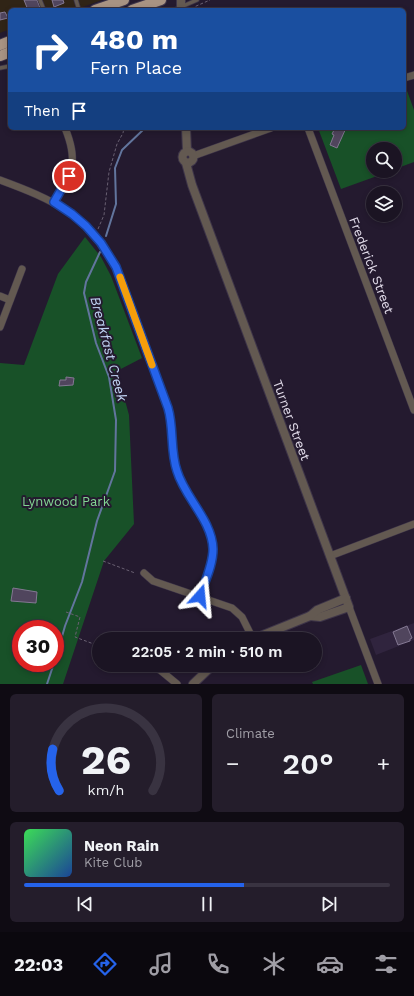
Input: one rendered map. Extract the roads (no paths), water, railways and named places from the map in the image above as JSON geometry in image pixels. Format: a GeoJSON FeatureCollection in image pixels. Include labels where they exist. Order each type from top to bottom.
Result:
{"type":"FeatureCollection","features":[{"type":"Feature","properties":{"kind":"main road"},"geometry":{"type":"LineString","coordinates":[[102,8],[124,0]]}},
{"type":"Feature","properties":{"kind":"main road"},"geometry":{"type":"LineString","coordinates":[[138,8],[161,0]]}},
{"type":"Feature","properties":{"kind":"street"},"geometry":{"type":"LineString","coordinates":[[54,202],[68,179],[73,161],[70,143],[66,130]]}},
{"type":"Feature","properties":{"kind":"street"},"geometry":{"type":"LineString","coordinates":[[186,130],[190,154],[265,130]]}},
{"type":"Feature","properties":{"kind":"street","name":"Frederick Street"},"geometry":{"type":"LineString","coordinates":[[309,130],[414,410]]}},
{"type":"Feature","properties":{"kind":"street","name":"Turner Street"},"geometry":{"type":"LineString","coordinates":[[190,154],[192,161],[186,163],[192,184],[378,684]]}},
{"type":"Feature","properties":{"kind":"street"},"geometry":{"type":"LineString","coordinates":[[0,180],[36,193],[54,202],[75,217],[95,236],[111,258],[122,282],[168,408],[172,428],[174,462],[178,476],[204,522],[211,539],[213,549],[212,558],[200,596]]}},
{"type":"Feature","properties":{"kind":"street"},"geometry":{"type":"LineString","coordinates":[[0,327],[22,269]]}},
{"type":"Feature","properties":{"kind":"street"},"geometry":{"type":"LineString","coordinates":[[0,296],[10,300]]}},
{"type":"Feature","properties":{"kind":"street"},"geometry":{"type":"LineString","coordinates":[[330,556],[414,524]]}},
{"type":"Feature","properties":{"kind":"street"},"geometry":{"type":"LineString","coordinates":[[144,573],[153,581],[200,596],[236,610],[245,621],[250,632]]}},
{"type":"Feature","properties":{"kind":"street"},"geometry":{"type":"LineString","coordinates":[[270,632],[310,616],[316,610],[346,598]]}},
{"type":"Feature","properties":{"kind":"street"},"geometry":{"type":"LineString","coordinates":[[310,616],[320,617],[349,607]]}},
{"type":"Feature","properties":{"kind":"street"},"geometry":{"type":"LineString","coordinates":[[162,672],[177,684]]}},
{"type":"Feature","properties":{"kind":"street"},"geometry":{"type":"LineString","coordinates":[[193,684],[206,672]]}},
{"type":"Feature","properties":{"kind":"lane"},"geometry":{"type":"LineString","coordinates":[[179,7],[197,0]]}},
{"type":"Feature","properties":{"kind":"waterway","name":"Breakfast Creek"},"geometry":{"type":"LineString","coordinates":[[106,236],[116,204],[115,168],[122,150],[143,130]]}},
{"type":"Feature","properties":{"kind":"waterway","name":"Breakfast Creek"},"geometry":{"type":"LineString","coordinates":[[64,630],[82,582],[97,521],[115,471],[116,420],[109,377],[96,343],[84,293],[86,282],[100,252]]}},
{"type":"Feature","properties":{"kind":"waterway","name":"Breakfast Creek"},"geometry":{"type":"LineString","coordinates":[[47,684],[51,672]]}},
{"type":"Feature","properties":{"kind":"park label","name":"Lynwood Park"},"geometry":{"type":"Point","coordinates":[66,501]}}]}
